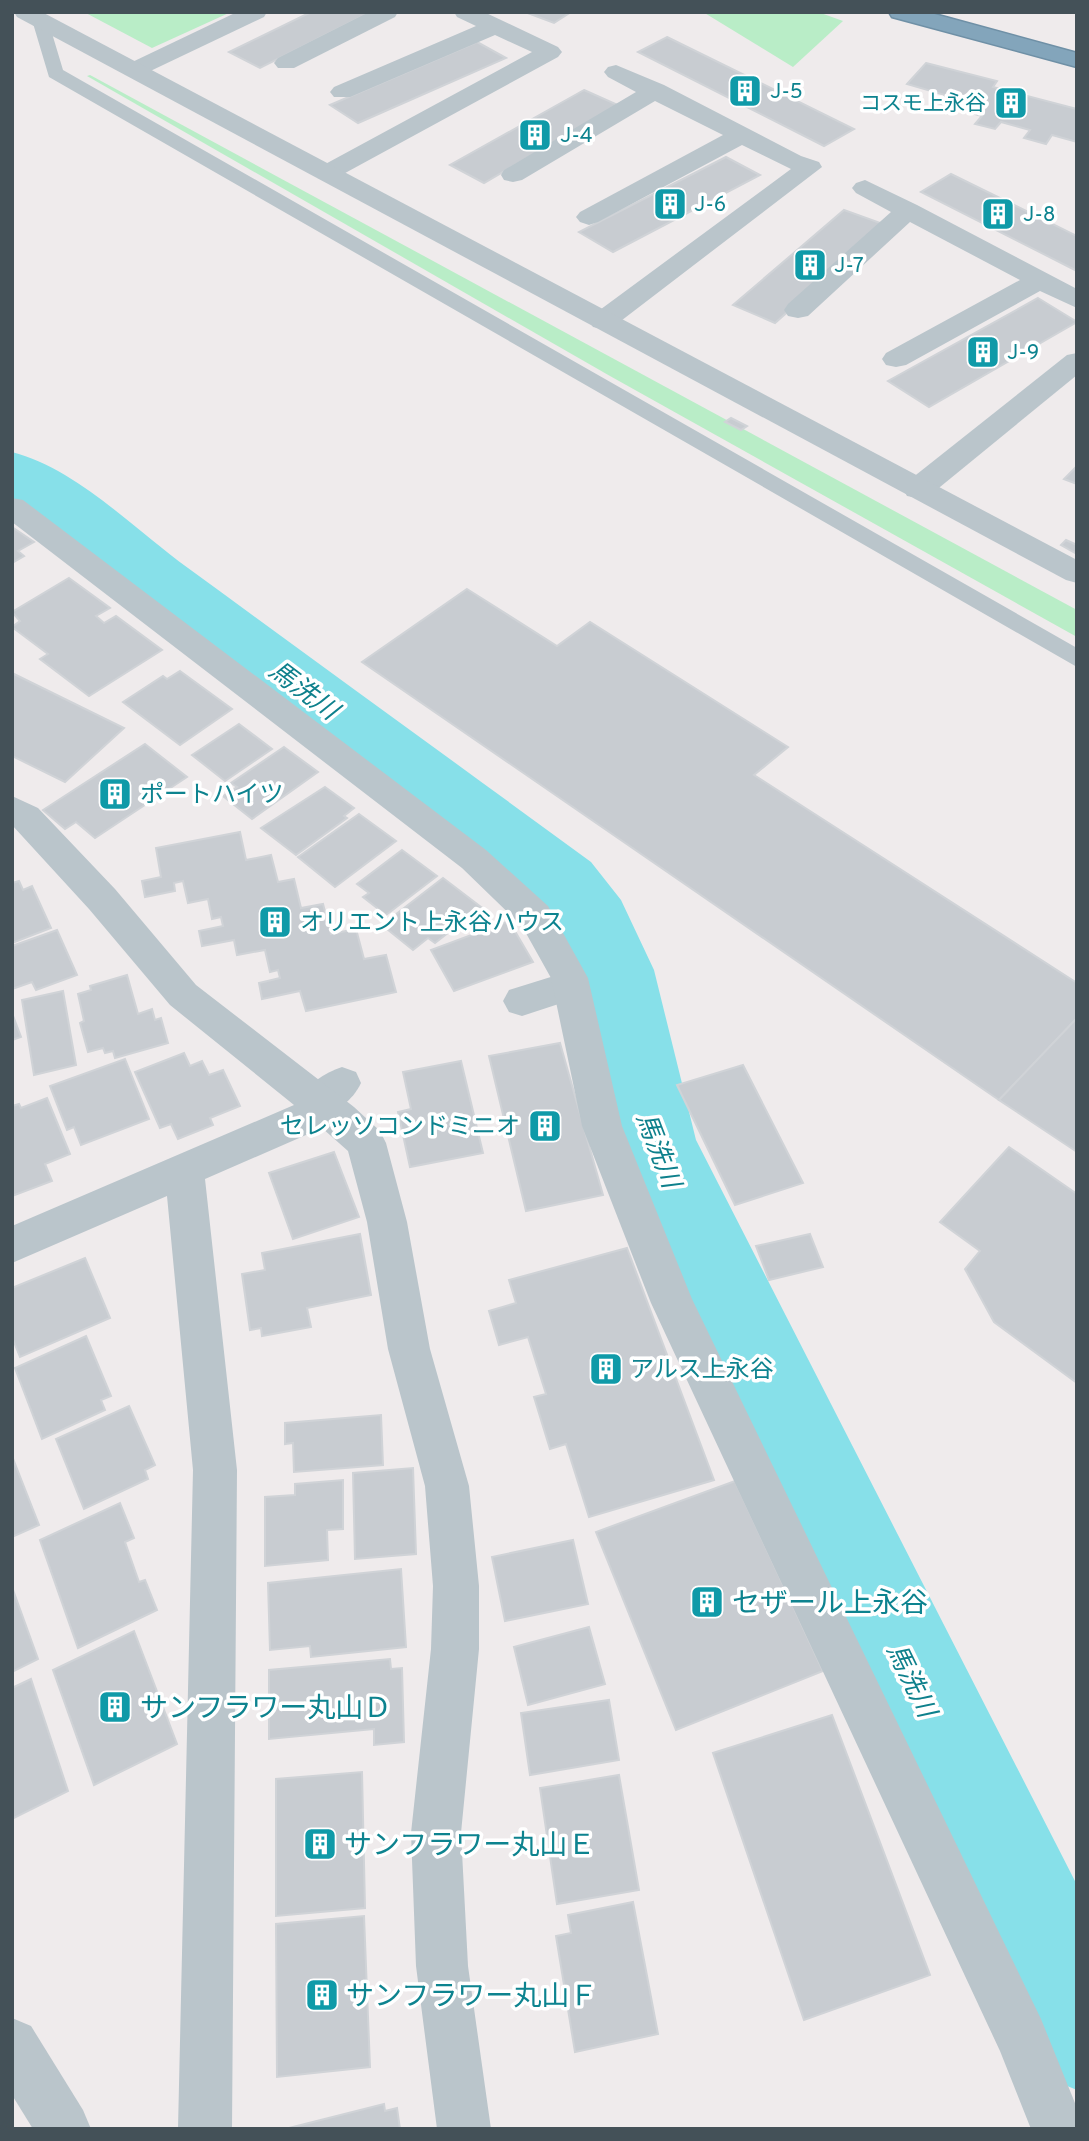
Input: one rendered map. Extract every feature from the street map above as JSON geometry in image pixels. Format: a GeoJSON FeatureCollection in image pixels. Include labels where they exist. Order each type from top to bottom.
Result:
{"type":"FeatureCollection","features":[{"type":"Feature","properties":{"kind":"highway"},"geometry":{"type":"LineString","coordinates":[[900,12],[1077,61]]}},
{"type":"Feature","properties":{"kind":"highway"},"geometry":{"type":"LineString","coordinates":[[983,12],[1026,23]]}},
{"type":"Feature","properties":{"kind":"street"},"geometry":{"type":"LineString","coordinates":[[134,70],[256,12]]}},
{"type":"Feature","properties":{"kind":"street"},"geometry":{"type":"LineString","coordinates":[[286,63],[387,12]]}},
{"type":"Feature","properties":{"kind":"street"},"geometry":{"type":"LineString","coordinates":[[327,173],[552,55],[465,12]]}},
{"type":"Feature","properties":{"kind":"street"},"geometry":{"type":"LineString","coordinates":[[32,16],[1077,573]]}},
{"type":"Feature","properties":{"kind":"street"},"geometry":{"type":"LineString","coordinates":[[342,92],[495,26]]}},
{"type":"Feature","properties":{"kind":"street"},"geometry":{"type":"LineString","coordinates":[[603,321],[810,172],[810,167],[792,161],[616,72]]}},
{"type":"Feature","properties":{"kind":"street"},"geometry":{"type":"LineString","coordinates":[[513,175],[656,90]]}},
{"type":"Feature","properties":{"kind":"street"},"geometry":{"type":"LineString","coordinates":[[589,216],[742,135]]}},
{"type":"Feature","properties":{"kind":"street"},"geometry":{"type":"LineString","coordinates":[[865,188],[1077,300]]}},
{"type":"Feature","properties":{"kind":"street"},"geometry":{"type":"LineString","coordinates":[[798,310],[908,210]]}},
{"type":"Feature","properties":{"kind":"street"},"geometry":{"type":"LineString","coordinates":[[895,359],[1040,280]]}},
{"type":"Feature","properties":{"kind":"street"},"geometry":{"type":"LineString","coordinates":[[918,488],[1077,361]]}},
{"type":"Feature","properties":{"kind":"street"},"geometry":{"type":"LineString","coordinates":[[12,507],[474,859],[534,916],[569,978],[602,1126],[672,1303],[1016,2026],[1058,2129]]}},
{"type":"Feature","properties":{"kind":"street"},"geometry":{"type":"LineString","coordinates":[[12,809],[26,817],[102,898],[183,995],[329,1097],[366,1143],[387,1222],[409,1349],[447,1486],[456,1586],[455,1649],[436,1833],[442,1966],[464,2129]]}},
{"type":"Feature","properties":{"kind":"street"},"geometry":{"type":"LineString","coordinates":[[522,1001],[570,986]]}},
{"type":"Feature","properties":{"kind":"street"},"geometry":{"type":"LineString","coordinates":[[12,1245],[184,1170],[329,1097]]}},
{"type":"Feature","properties":{"kind":"street"},"geometry":{"type":"LineString","coordinates":[[184,1170],[215,1470],[205,2129]]}},
{"type":"Feature","properties":{"kind":"street"},"geometry":{"type":"LineString","coordinates":[[12,2045],[64,2129]]}},
{"type":"Feature","properties":{"kind":"lane"},"geometry":{"type":"LineString","coordinates":[[32,16],[55,73],[1077,659]]}},
{"type":"Feature","properties":{"kind":"green space"},"geometry":{"type":"Polygon","coordinates":[[[84,12],[231,12],[152,48],[84,12]]]}},
{"type":"Feature","properties":{"kind":"green space"},"geometry":{"type":"Polygon","coordinates":[[[703,12],[818,12],[843,21],[793,67],[703,12]]]}},
{"type":"Feature","properties":{"kind":"green space"},"geometry":{"type":"Polygon","coordinates":[[[90,75],[1077,610],[1077,637],[610,376],[87,76],[90,75]]]}},
{"type":"Feature","properties":{"kind":"building"},"geometry":{"type":"Polygon","coordinates":[[[311,12],[371,12],[260,68],[229,52],[311,12]]]}},
{"type":"Feature","properties":{"kind":"building"},"geometry":{"type":"Polygon","coordinates":[[[525,12],[571,12],[554,23],[525,12]]]}},
{"type":"Feature","properties":{"kind":"building","name":"J-5"},"geometry":{"type":"Polygon","coordinates":[[[667,37],[854,129],[824,146],[638,52],[667,37]]]}},
{"type":"Feature","properties":{"kind":"building"},"geometry":{"type":"Polygon","coordinates":[[[477,42],[506,58],[358,123],[330,105],[477,42]]]}},
{"type":"Feature","properties":{"kind":"building","name":"コスモ上永谷"},"geometry":{"type":"Polygon","coordinates":[[[926,63],[997,81],[993,87],[1077,109],[1077,142],[1052,135],[1046,144],[1024,138],[1030,130],[1001,122],[995,129],[975,124],[982,116],[964,111],[972,102],[954,101],[949,107],[938,103],[945,95],[907,84],[926,63]]]}},
{"type":"Feature","properties":{"kind":"building","name":"J-4"},"geometry":{"type":"Polygon","coordinates":[[[584,90],[618,105],[484,183],[450,165],[584,90]]]}},
{"type":"Feature","properties":{"kind":"building","name":"J-6"},"geometry":{"type":"Polygon","coordinates":[[[726,157],[760,175],[613,252],[579,232],[726,157]]]}},
{"type":"Feature","properties":{"kind":"building","name":"J-8"},"geometry":{"type":"Polygon","coordinates":[[[951,174],[1077,236],[1077,271],[921,192],[951,174]]]}},
{"type":"Feature","properties":{"kind":"building","name":"J-7"},"geometry":{"type":"Polygon","coordinates":[[[844,210],[886,225],[775,323],[733,305],[844,210]]]}},
{"type":"Feature","properties":{"kind":"building","name":"J-9"},"geometry":{"type":"Polygon","coordinates":[[[1038,298],[1077,322],[929,407],[888,381],[1038,298]]]}},
{"type":"Feature","properties":{"kind":"building"},"geometry":{"type":"Polygon","coordinates":[[[731,418],[747,426],[741,430],[725,422],[731,418]]]}},
{"type":"Feature","properties":{"kind":"building"},"geometry":{"type":"Polygon","coordinates":[[[1077,466],[1077,484],[1064,479],[1077,466]]]}},
{"type":"Feature","properties":{"kind":"building"},"geometry":{"type":"Polygon","coordinates":[[[12,527],[34,542],[18,551],[24,556],[12,563],[12,527]]]}},
{"type":"Feature","properties":{"kind":"building"},"geometry":{"type":"Polygon","coordinates":[[[1066,540],[1077,545],[1077,554],[1061,545],[1066,540]]]}},
{"type":"Feature","properties":{"kind":"building"},"geometry":{"type":"Polygon","coordinates":[[[69,578],[110,608],[96,616],[104,623],[116,616],[162,650],[89,696],[40,659],[48,654],[12,627],[20,621],[12,612],[69,578]]]}},
{"type":"Feature","properties":{"kind":"building"},"geometry":{"type":"Polygon","coordinates":[[[467,589],[557,646],[590,622],[788,747],[754,775],[1077,983],[1077,1018],[999,1100],[362,662],[467,589]]]}},
{"type":"Feature","properties":{"kind":"building"},"geometry":{"type":"Polygon","coordinates":[[[180,671],[232,709],[180,745],[123,702],[163,676],[167,679],[180,671]]]}},
{"type":"Feature","properties":{"kind":"building"},"geometry":{"type":"Polygon","coordinates":[[[12,673],[124,728],[65,782],[12,756],[12,673]]]}},
{"type":"Feature","properties":{"kind":"building"},"geometry":{"type":"Polygon","coordinates":[[[239,724],[272,749],[225,781],[192,755],[239,724]]]}},
{"type":"Feature","properties":{"kind":"building","name":"ポートハイツ"},"geometry":{"type":"Polygon","coordinates":[[[145,744],[187,777],[95,838],[76,822],[65,829],[43,810],[145,744]]]}},
{"type":"Feature","properties":{"kind":"building"},"geometry":{"type":"Polygon","coordinates":[[[284,747],[318,772],[252,819],[223,796],[237,787],[231,783],[284,747]]]}},
{"type":"Feature","properties":{"kind":"building"},"geometry":{"type":"Polygon","coordinates":[[[325,787],[354,808],[344,816],[347,818],[296,855],[261,828],[325,787]]]}},
{"type":"Feature","properties":{"kind":"building"},"geometry":{"type":"Polygon","coordinates":[[[359,814],[396,841],[335,887],[298,857],[359,814]]]}},
{"type":"Feature","properties":{"kind":"building","name":"オリエント上永谷ハウス"},"geometry":{"type":"Polygon","coordinates":[[[240,832],[246,860],[271,855],[278,882],[294,879],[301,908],[323,904],[331,934],[356,929],[364,959],[386,955],[396,992],[306,1011],[300,991],[262,999],[259,983],[280,978],[278,970],[270,972],[265,950],[237,955],[234,940],[202,946],[199,931],[223,926],[221,917],[212,919],[208,899],[188,903],[183,881],[174,883],[175,891],[145,897],[142,881],[161,877],[156,848],[240,832]]]}},
{"type":"Feature","properties":{"kind":"building"},"geometry":{"type":"Polygon","coordinates":[[[402,850],[437,876],[386,915],[363,897],[369,893],[357,884],[402,850]]]}},
{"type":"Feature","properties":{"kind":"building"},"geometry":{"type":"Polygon","coordinates":[[[443,878],[481,907],[435,943],[428,938],[413,950],[382,925],[443,878]]]}},
{"type":"Feature","properties":{"kind":"building"},"geometry":{"type":"Polygon","coordinates":[[[19,881],[23,890],[32,886],[51,928],[12,943],[12,883],[19,881]]]}},
{"type":"Feature","properties":{"kind":"building"},"geometry":{"type":"Polygon","coordinates":[[[509,921],[533,962],[454,991],[431,950],[509,921]]]}},
{"type":"Feature","properties":{"kind":"building"},"geometry":{"type":"Polygon","coordinates":[[[57,930],[77,975],[36,990],[32,982],[12,989],[12,946],[57,930]]]}},
{"type":"Feature","properties":{"kind":"building"},"geometry":{"type":"Polygon","coordinates":[[[127,975],[138,1014],[152,1009],[155,1020],[161,1018],[168,1043],[115,1058],[113,1051],[105,1053],[103,1048],[88,1052],[80,1023],[84,1021],[78,994],[91,990],[90,986],[127,975]]]}},
{"type":"Feature","properties":{"kind":"building"},"geometry":{"type":"Polygon","coordinates":[[[63,991],[76,1065],[34,1075],[22,1000],[63,991]]]}},
{"type":"Feature","properties":{"kind":"building"},"geometry":{"type":"Polygon","coordinates":[[[12,1013],[21,1037],[12,1040],[12,1013]]]}},
{"type":"Feature","properties":{"kind":"building"},"geometry":{"type":"Polygon","coordinates":[[[1077,1018],[1077,1152],[999,1100],[1077,1018]]]}},
{"type":"Feature","properties":{"kind":"building","name":"セレッソコンドミニオ"},"geometry":{"type":"Polygon","coordinates":[[[560,1043],[603,1195],[526,1211],[489,1056],[560,1043]]]}},
{"type":"Feature","properties":{"kind":"building"},"geometry":{"type":"Polygon","coordinates":[[[184,1053],[190,1066],[202,1061],[209,1075],[223,1070],[240,1106],[210,1118],[213,1125],[178,1139],[171,1124],[160,1128],[135,1072],[184,1053]]]}},
{"type":"Feature","properties":{"kind":"building"},"geometry":{"type":"Polygon","coordinates":[[[125,1059],[149,1119],[81,1145],[74,1127],[67,1130],[50,1086],[125,1059]]]}},
{"type":"Feature","properties":{"kind":"building"},"geometry":{"type":"Polygon","coordinates":[[[461,1061],[483,1153],[410,1167],[398,1112],[411,1109],[403,1072],[461,1061]]]}},
{"type":"Feature","properties":{"kind":"building"},"geometry":{"type":"Polygon","coordinates":[[[743,1065],[803,1183],[735,1205],[677,1085],[743,1065]]]}},
{"type":"Feature","properties":{"kind":"building"},"geometry":{"type":"Polygon","coordinates":[[[47,1098],[70,1154],[45,1164],[52,1181],[12,1196],[12,1106],[19,1104],[21,1108],[47,1098]]]}},
{"type":"Feature","properties":{"kind":"building"},"geometry":{"type":"Polygon","coordinates":[[[1009,1147],[1077,1194],[1077,1383],[994,1322],[965,1269],[980,1251],[940,1222],[1009,1147]]]}},
{"type":"Feature","properties":{"kind":"building"},"geometry":{"type":"Polygon","coordinates":[[[334,1152],[359,1217],[293,1239],[269,1173],[334,1152]]]}},
{"type":"Feature","properties":{"kind":"building"},"geometry":{"type":"Polygon","coordinates":[[[360,1234],[371,1295],[307,1308],[311,1327],[262,1336],[261,1328],[250,1330],[242,1274],[265,1270],[262,1253],[360,1234]]]}},
{"type":"Feature","properties":{"kind":"building"},"geometry":{"type":"Polygon","coordinates":[[[810,1234],[823,1267],[769,1280],[756,1246],[810,1234]]]}},
{"type":"Feature","properties":{"kind":"building","name":"アルス上永谷"},"geometry":{"type":"Polygon","coordinates":[[[627,1248],[714,1480],[589,1517],[566,1444],[550,1449],[534,1397],[546,1394],[528,1337],[499,1345],[489,1311],[516,1303],[509,1280],[627,1248]]]}},
{"type":"Feature","properties":{"kind":"building"},"geometry":{"type":"Polygon","coordinates":[[[85,1258],[110,1318],[20,1357],[12,1337],[12,1288],[85,1258]]]}},
{"type":"Feature","properties":{"kind":"building"},"geometry":{"type":"Polygon","coordinates":[[[86,1336],[111,1396],[101,1400],[105,1410],[42,1439],[15,1368],[86,1336]]]}},
{"type":"Feature","properties":{"kind":"building"},"geometry":{"type":"Polygon","coordinates":[[[129,1406],[155,1465],[145,1470],[148,1479],[84,1509],[56,1439],[129,1406]]]}},
{"type":"Feature","properties":{"kind":"building"},"geometry":{"type":"Polygon","coordinates":[[[381,1415],[383,1465],[294,1472],[293,1443],[285,1444],[285,1423],[381,1415]]]}},
{"type":"Feature","properties":{"kind":"building"},"geometry":{"type":"Polygon","coordinates":[[[12,1456],[39,1525],[12,1537],[12,1456]]]}},
{"type":"Feature","properties":{"kind":"building"},"geometry":{"type":"Polygon","coordinates":[[[413,1468],[416,1554],[355,1559],[353,1473],[413,1468]]]}},
{"type":"Feature","properties":{"kind":"building"},"geometry":{"type":"Polygon","coordinates":[[[343,1480],[343,1529],[327,1530],[328,1560],[265,1566],[265,1497],[295,1495],[295,1484],[343,1480]]]}},
{"type":"Feature","properties":{"kind":"building","name":"セザール上永谷"},"geometry":{"type":"Polygon","coordinates":[[[735,1481],[823,1671],[676,1730],[596,1532],[735,1481]]]}},
{"type":"Feature","properties":{"kind":"building"},"geometry":{"type":"Polygon","coordinates":[[[120,1503],[134,1538],[125,1542],[139,1582],[145,1580],[157,1610],[78,1648],[40,1540],[120,1503]]]}},
{"type":"Feature","properties":{"kind":"building"},"geometry":{"type":"Polygon","coordinates":[[[573,1540],[588,1604],[505,1621],[492,1557],[573,1540]]]}},
{"type":"Feature","properties":{"kind":"building"},"geometry":{"type":"Polygon","coordinates":[[[401,1569],[406,1647],[311,1657],[310,1646],[270,1650],[268,1583],[401,1569]]]}},
{"type":"Feature","properties":{"kind":"building"},"geometry":{"type":"Polygon","coordinates":[[[12,1587],[38,1659],[12,1672],[12,1587]]]}},
{"type":"Feature","properties":{"kind":"building"},"geometry":{"type":"Polygon","coordinates":[[[589,1627],[605,1684],[528,1705],[514,1647],[589,1627]]]}},
{"type":"Feature","properties":{"kind":"building","name":"サンフラワー丸山Ｄ"},"geometry":{"type":"Polygon","coordinates":[[[134,1631],[177,1744],[94,1785],[53,1670],[134,1631]]]}},
{"type":"Feature","properties":{"kind":"building"},"geometry":{"type":"Polygon","coordinates":[[[390,1659],[391,1669],[402,1668],[404,1742],[374,1745],[374,1729],[269,1739],[269,1670],[390,1659]]]}},
{"type":"Feature","properties":{"kind":"building"},"geometry":{"type":"Polygon","coordinates":[[[31,1679],[68,1791],[12,1819],[12,1688],[31,1679]]]}},
{"type":"Feature","properties":{"kind":"building"},"geometry":{"type":"Polygon","coordinates":[[[609,1700],[619,1760],[530,1775],[521,1713],[609,1700]]]}},
{"type":"Feature","properties":{"kind":"building"},"geometry":{"type":"Polygon","coordinates":[[[832,1715],[930,1975],[804,2020],[713,1753],[832,1715]]]}},
{"type":"Feature","properties":{"kind":"building","name":"サンフラワー丸山Ｅ"},"geometry":{"type":"Polygon","coordinates":[[[362,1772],[365,1908],[276,1916],[276,1779],[362,1772]]]}},
{"type":"Feature","properties":{"kind":"building"},"geometry":{"type":"Polygon","coordinates":[[[619,1775],[639,1890],[557,1904],[540,1788],[619,1775]]]}},
{"type":"Feature","properties":{"kind":"building"},"geometry":{"type":"Polygon","coordinates":[[[633,1902],[658,2034],[575,2052],[556,1936],[571,1933],[568,1915],[633,1902]]]}},
{"type":"Feature","properties":{"kind":"building","name":"サンフラワー丸山Ｆ"},"geometry":{"type":"Polygon","coordinates":[[[364,1916],[370,2067],[277,2077],[276,1924],[364,1916]]]}},
{"type":"Feature","properties":{"kind":"building"},"geometry":{"type":"Polygon","coordinates":[[[384,2104],[385,2111],[397,2108],[400,2129],[285,2129],[384,2104]]]}},
{"type":"Feature","properties":{"kind":"waterway","name":"馬洗川"},"geometry":{"type":"LineString","coordinates":[[12,474],[48,496],[137,567],[561,885],[591,923],[610,970],[650,1142],[1036,1933],[1077,2028]]}},
{"type":"Feature","properties":{"kind":"place","name":"J-5"},"geometry":{"type":"Point","coordinates":[745,91]}},
{"type":"Feature","properties":{"kind":"place","name":"コスモ上永谷"},"geometry":{"type":"Point","coordinates":[1011,103]}},
{"type":"Feature","properties":{"kind":"place","name":"J-4"},"geometry":{"type":"Point","coordinates":[535,135]}},
{"type":"Feature","properties":{"kind":"place","name":"J-6"},"geometry":{"type":"Point","coordinates":[670,204]}},
{"type":"Feature","properties":{"kind":"place","name":"J-8"},"geometry":{"type":"Point","coordinates":[998,214]}},
{"type":"Feature","properties":{"kind":"place","name":"J-7"},"geometry":{"type":"Point","coordinates":[810,265]}},
{"type":"Feature","properties":{"kind":"place","name":"J-9"},"geometry":{"type":"Point","coordinates":[983,352]}},
{"type":"Feature","properties":{"kind":"place","name":"ポートハイツ"},"geometry":{"type":"Point","coordinates":[115,794]}},
{"type":"Feature","properties":{"kind":"place","name":"オリエント上永谷ハウス"},"geometry":{"type":"Point","coordinates":[275,922]}},
{"type":"Feature","properties":{"kind":"place","name":"セレッソコンドミニオ"},"geometry":{"type":"Point","coordinates":[545,1126]}},
{"type":"Feature","properties":{"kind":"place","name":"アルス上永谷"},"geometry":{"type":"Point","coordinates":[606,1369]}},
{"type":"Feature","properties":{"kind":"place","name":"セザール上永谷"},"geometry":{"type":"Point","coordinates":[707,1602]}},
{"type":"Feature","properties":{"kind":"place","name":"サンフラワー丸山Ｄ"},"geometry":{"type":"Point","coordinates":[115,1707]}},
{"type":"Feature","properties":{"kind":"place","name":"サンフラワー丸山Ｅ"},"geometry":{"type":"Point","coordinates":[320,1844]}},
{"type":"Feature","properties":{"kind":"place","name":"サンフラワー丸山Ｆ"},"geometry":{"type":"Point","coordinates":[322,1995]}}]}
